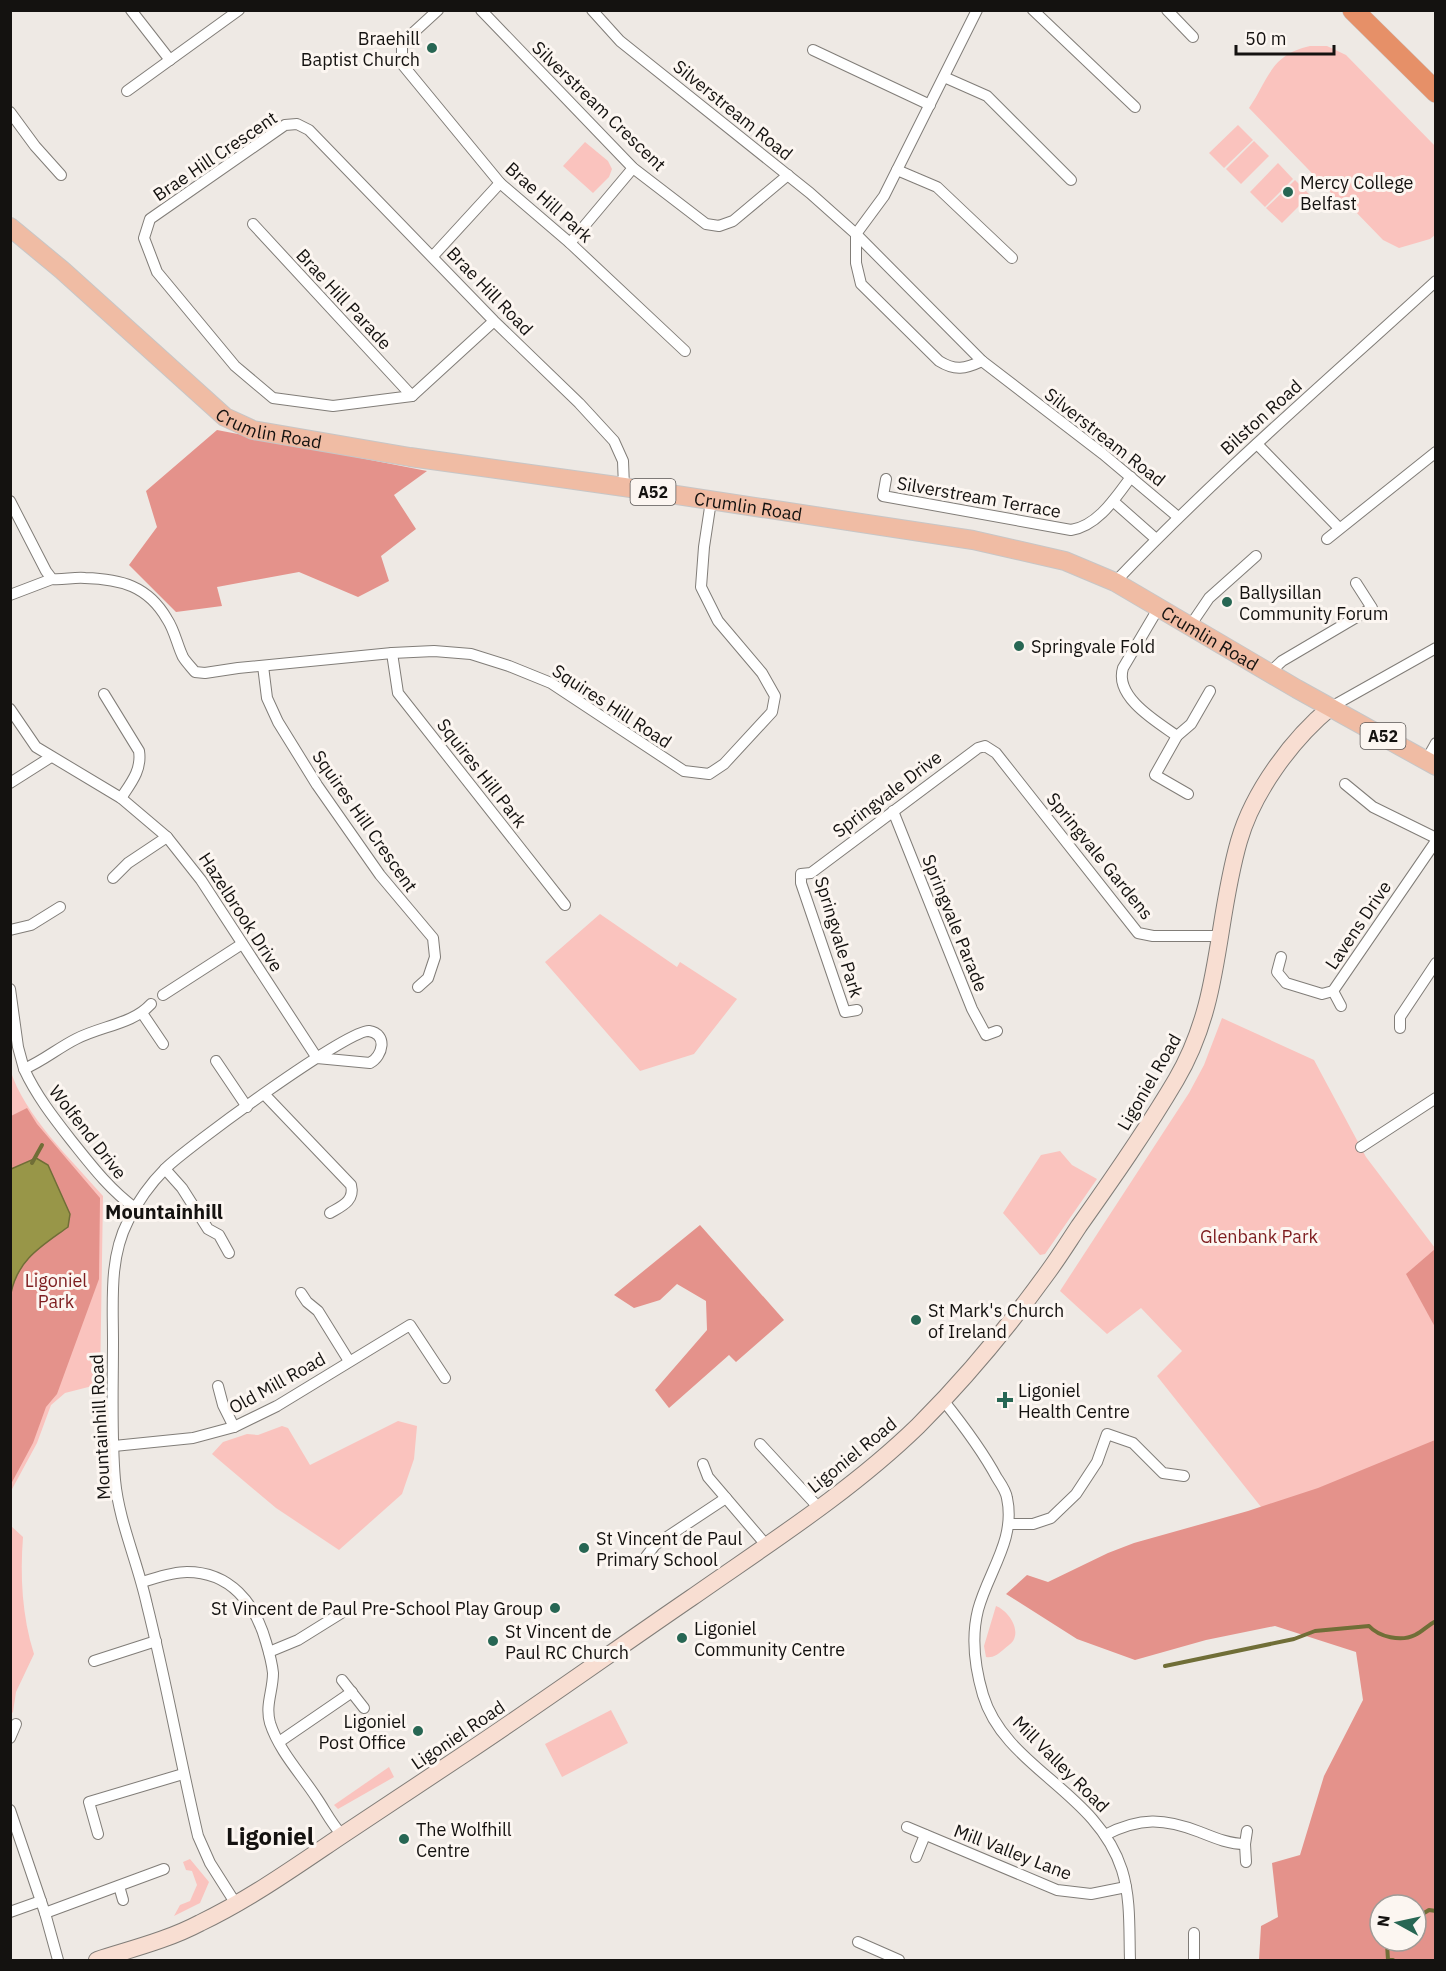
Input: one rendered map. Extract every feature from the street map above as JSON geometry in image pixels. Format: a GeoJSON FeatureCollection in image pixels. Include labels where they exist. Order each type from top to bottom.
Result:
{"type":"FeatureCollection","features":[{"type":"Feature","properties":{"kind":"highway"},"geometry":{"type":"LineString","coordinates":[[1353,10],[1436,92]]}},
{"type":"Feature","properties":{"kind":"main road","name":"Crumlin Road"},"geometry":{"type":"LineString","coordinates":[[10,227],[71,278],[220,412],[253,430],[410,457],[973,540],[1065,561],[1115,582],[1431,763]]}},
{"type":"Feature","properties":{"kind":"street"},"geometry":{"type":"LineString","coordinates":[[131,10],[170,60]]}},
{"type":"Feature","properties":{"kind":"street"},"geometry":{"type":"LineString","coordinates":[[127,91],[239,10]]}},
{"type":"Feature","properties":{"kind":"street","name":"Brae Hill Park"},"geometry":{"type":"LineString","coordinates":[[438,10],[402,43],[402,64],[500,183],[570,243],[685,351]]}},
{"type":"Feature","properties":{"kind":"street","name":"Silverstream Crescent"},"geometry":{"type":"LineString","coordinates":[[481,10],[633,168],[706,224],[718,226],[733,221],[788,176]]}},
{"type":"Feature","properties":{"kind":"street","name":"Silverstream Road"},"geometry":{"type":"LineString","coordinates":[[592,10],[620,41],[788,176],[856,234],[982,362],[1131,477],[1178,517]]}},
{"type":"Feature","properties":{"kind":"street"},"geometry":{"type":"LineString","coordinates":[[1033,10],[1135,107]]}},
{"type":"Feature","properties":{"kind":"street"},"geometry":{"type":"LineString","coordinates":[[1167,10],[1193,37]]}},
{"type":"Feature","properties":{"kind":"street"},"geometry":{"type":"LineString","coordinates":[[973,12],[944,77],[884,196],[856,234],[856,263],[861,284],[939,362],[949,368],[964,369],[982,362]]}},
{"type":"Feature","properties":{"kind":"street"},"geometry":{"type":"LineString","coordinates":[[813,50],[930,105]]}},
{"type":"Feature","properties":{"kind":"street"},"geometry":{"type":"LineString","coordinates":[[944,77],[987,96],[1071,180]]}},
{"type":"Feature","properties":{"kind":"street"},"geometry":{"type":"LineString","coordinates":[[10,112],[35,146],[62,175]]}},
{"type":"Feature","properties":{"kind":"street","name":"Brae Hill Crescent"},"geometry":{"type":"LineString","coordinates":[[309,130],[297,124],[285,125],[150,219],[144,238],[157,272],[235,366],[273,398],[333,406],[412,396]]}},
{"type":"Feature","properties":{"kind":"street","name":"Brae Hill Road"},"geometry":{"type":"LineString","coordinates":[[309,130],[614,441],[623,461],[624,487]]}},
{"type":"Feature","properties":{"kind":"street"},"geometry":{"type":"LineString","coordinates":[[570,243],[633,168]]}},
{"type":"Feature","properties":{"kind":"street"},"geometry":{"type":"LineString","coordinates":[[897,170],[937,187],[1012,258]]}},
{"type":"Feature","properties":{"kind":"street"},"geometry":{"type":"LineString","coordinates":[[433,256],[500,183]]}},
{"type":"Feature","properties":{"kind":"street","name":"Brae Hill Parade"},"geometry":{"type":"LineString","coordinates":[[253,224],[412,396]]}},
{"type":"Feature","properties":{"kind":"street","name":"Bilston Road"},"geometry":{"type":"LineString","coordinates":[[1115,582],[1155,539],[1232,465],[1436,281]]}},
{"type":"Feature","properties":{"kind":"street"},"geometry":{"type":"LineString","coordinates":[[412,396],[494,321]]}},
{"type":"Feature","properties":{"kind":"street"},"geometry":{"type":"LineString","coordinates":[[1257,444],[1339,528]]}},
{"type":"Feature","properties":{"kind":"street"},"geometry":{"type":"LineString","coordinates":[[1327,539],[1436,452]]}},
{"type":"Feature","properties":{"kind":"street","name":"Silverstream Terrace"},"geometry":{"type":"LineString","coordinates":[[886,479],[883,496],[1071,530],[1086,525],[1108,507],[1131,477]]}},
{"type":"Feature","properties":{"kind":"street"},"geometry":{"type":"LineString","coordinates":[[10,501],[52,579],[10,595]]}},
{"type":"Feature","properties":{"kind":"street","name":"Squires Hill Road"},"geometry":{"type":"LineString","coordinates":[[52,579],[108,580],[139,588],[154,600],[167,618],[175,632],[183,658],[195,672],[205,673],[392,653],[434,651],[471,654],[551,683],[684,771],[709,774],[724,764],[772,712],[775,696],[762,673],[718,621],[702,588],[704,548],[711,501]]}},
{"type":"Feature","properties":{"kind":"street"},"geometry":{"type":"LineString","coordinates":[[1113,501],[1155,539]]}},
{"type":"Feature","properties":{"kind":"street"},"geometry":{"type":"LineString","coordinates":[[1190,626],[1209,598],[1256,556]]}},
{"type":"Feature","properties":{"kind":"street"},"geometry":{"type":"LineString","coordinates":[[1269,672],[1282,660],[1372,608],[1356,583]]}},
{"type":"Feature","properties":{"kind":"street"},"geometry":{"type":"LineString","coordinates":[[1159,607],[1120,676],[1123,687],[1140,710],[1177,736]]}},
{"type":"Feature","properties":{"kind":"street"},"geometry":{"type":"LineString","coordinates":[[1331,707],[1436,648]]}},
{"type":"Feature","properties":{"kind":"street","name":"Squires Hill Park"},"geometry":{"type":"LineString","coordinates":[[392,653],[398,693],[565,905]]}},
{"type":"Feature","properties":{"kind":"street","name":"Squires Hill Crescent"},"geometry":{"type":"LineString","coordinates":[[263,666],[267,699],[278,722],[306,767],[380,874],[433,938],[435,957],[428,978],[417,987]]}},
{"type":"Feature","properties":{"kind":"street"},"geometry":{"type":"LineString","coordinates":[[1188,794],[1155,775],[1177,736],[1191,724],[1210,691]]}},
{"type":"Feature","properties":{"kind":"street"},"geometry":{"type":"LineString","coordinates":[[104,694],[139,751],[141,760],[139,770],[122,798]]}},
{"type":"Feature","properties":{"kind":"street","name":"Ligoniel Road"},"geometry":{"type":"LineString","coordinates":[[96,1960],[114,1958],[197,1925],[262,1890],[511,1724],[767,1546],[819,1508],[914,1429],[943,1400],[1006,1326],[1047,1273],[1123,1164],[1178,1076],[1195,1043],[1206,1009],[1214,978],[1233,864],[1247,819],[1261,792],[1281,762],[1310,725],[1331,707]]}},
{"type":"Feature","properties":{"kind":"street","name":"Hazelbrook Drive"},"geometry":{"type":"LineString","coordinates":[[10,709],[36,747],[122,798],[167,837],[201,880],[317,1058]]}},
{"type":"Feature","properties":{"kind":"street"},"geometry":{"type":"LineString","coordinates":[[1431,763],[1436,744]]}},
{"type":"Feature","properties":{"kind":"street","name":"Springvale Gardens"},"geometry":{"type":"LineString","coordinates":[[978,748],[985,746],[996,753],[1138,933],[1152,936],[1221,936]]}},
{"type":"Feature","properties":{"kind":"street","name":"Springvale Drive"},"geometry":{"type":"LineString","coordinates":[[816,867],[978,748]]}},
{"type":"Feature","properties":{"kind":"street"},"geometry":{"type":"LineString","coordinates":[[10,783],[51,757]]}},
{"type":"Feature","properties":{"kind":"street"},"geometry":{"type":"LineString","coordinates":[[1345,783],[1373,807],[1436,839]]}},
{"type":"Feature","properties":{"kind":"street","name":"Springvale Parade"},"geometry":{"type":"LineString","coordinates":[[893,810],[972,1009],[986,1035],[997,1031]]}},
{"type":"Feature","properties":{"kind":"street"},"geometry":{"type":"LineString","coordinates":[[113,878],[128,863],[167,837]]}},
{"type":"Feature","properties":{"kind":"street","name":"Lavens Drive"},"geometry":{"type":"LineString","coordinates":[[1281,957],[1277,972],[1286,983],[1322,994],[1333,991],[1436,839]]}},
{"type":"Feature","properties":{"kind":"street","name":"Springvale Park"},"geometry":{"type":"LineString","coordinates":[[816,867],[811,873],[801,874],[801,883],[845,1012],[857,1010]]}},
{"type":"Feature","properties":{"kind":"street"},"geometry":{"type":"LineString","coordinates":[[10,930],[32,925],[60,907]]}},
{"type":"Feature","properties":{"kind":"street"},"geometry":{"type":"LineString","coordinates":[[163,995],[242,944]]}},
{"type":"Feature","properties":{"kind":"street"},"geometry":{"type":"LineString","coordinates":[[1400,1028],[1400,1017],[1436,963]]}},
{"type":"Feature","properties":{"kind":"street","name":"Wolfend Drive"},"geometry":{"type":"LineString","coordinates":[[10,989],[18,1047],[24,1069],[42,1102],[101,1179],[135,1208]]}},
{"type":"Feature","properties":{"kind":"street"},"geometry":{"type":"LineString","coordinates":[[1333,991],[1341,1006]]}},
{"type":"Feature","properties":{"kind":"street"},"geometry":{"type":"LineString","coordinates":[[24,1069],[81,1037],[142,1013],[152,1004]]}},
{"type":"Feature","properties":{"kind":"street"},"geometry":{"type":"LineString","coordinates":[[142,1013],[163,1044]]}},
{"type":"Feature","properties":{"kind":"street","name":"Mountainhill Road"},"geometry":{"type":"LineString","coordinates":[[236,1904],[204,1851],[183,1774],[142,1582],[119,1502],[115,1481],[114,1446],[114,1268],[122,1234],[143,1194],[186,1149],[264,1094],[317,1058],[352,1035],[362,1031],[376,1034],[382,1046],[376,1060],[370,1064],[317,1058]]}},
{"type":"Feature","properties":{"kind":"street"},"geometry":{"type":"LineString","coordinates":[[216,1061],[247,1107]]}},
{"type":"Feature","properties":{"kind":"street"},"geometry":{"type":"LineString","coordinates":[[264,1094],[351,1185],[353,1193],[350,1199],[330,1213]]}},
{"type":"Feature","properties":{"kind":"street"},"geometry":{"type":"LineString","coordinates":[[1361,1147],[1436,1098]]}},
{"type":"Feature","properties":{"kind":"street"},"geometry":{"type":"LineString","coordinates":[[165,1169],[182,1188],[208,1228],[219,1235],[229,1253]]}},
{"type":"Feature","properties":{"kind":"street"},"geometry":{"type":"LineString","coordinates":[[301,1293],[307,1302],[318,1311],[349,1361]]}},
{"type":"Feature","properties":{"kind":"street","name":"Old Mill Road"},"geometry":{"type":"LineString","coordinates":[[114,1446],[193,1438],[234,1426],[277,1406],[410,1325],[445,1378]]}},
{"type":"Feature","properties":{"kind":"street"},"geometry":{"type":"LineString","coordinates":[[218,1386],[223,1405],[234,1426]]}},
{"type":"Feature","properties":{"kind":"street","name":"Mill Valley Road"},"geometry":{"type":"LineString","coordinates":[[943,1400],[964,1426],[1007,1496],[1008,1536],[977,1612],[974,1643],[977,1674],[984,1699],[997,1724],[1014,1746],[1070,1795],[1095,1820],[1106,1835],[1122,1869],[1126,1887],[1130,1960]]}},
{"type":"Feature","properties":{"kind":"street"},"geometry":{"type":"LineString","coordinates":[[1009,1524],[1033,1524],[1051,1518],[1076,1494],[1097,1462],[1107,1434],[1132,1443],[1163,1473],[1184,1476]]}},
{"type":"Feature","properties":{"kind":"street"},"geometry":{"type":"LineString","coordinates":[[760,1444],[819,1508]]}},
{"type":"Feature","properties":{"kind":"street"},"geometry":{"type":"LineString","coordinates":[[703,1464],[708,1477],[767,1546]]}},
{"type":"Feature","properties":{"kind":"street"},"geometry":{"type":"LineString","coordinates":[[645,1558],[655,1545],[726,1498]]}},
{"type":"Feature","properties":{"kind":"street"},"geometry":{"type":"LineString","coordinates":[[142,1582],[185,1572],[202,1573],[225,1581],[244,1596],[252,1606],[259,1620],[273,1674],[268,1714],[273,1730],[318,1799],[325,1814],[342,1835]]}},
{"type":"Feature","properties":{"kind":"street"},"geometry":{"type":"LineString","coordinates":[[268,1652],[298,1641],[344,1611]]}},
{"type":"Feature","properties":{"kind":"street"},"geometry":{"type":"LineString","coordinates":[[94,1661],[156,1641]]}},
{"type":"Feature","properties":{"kind":"street"},"geometry":{"type":"LineString","coordinates":[[342,1680],[364,1708]]}},
{"type":"Feature","properties":{"kind":"street"},"geometry":{"type":"LineString","coordinates":[[279,1742],[352,1692]]}},
{"type":"Feature","properties":{"kind":"street"},"geometry":{"type":"LineString","coordinates":[[10,1738],[16,1724]]}},
{"type":"Feature","properties":{"kind":"street"},"geometry":{"type":"LineString","coordinates":[[98,1834],[89,1802],[183,1774]]}},
{"type":"Feature","properties":{"kind":"street"},"geometry":{"type":"LineString","coordinates":[[10,1810],[45,1913],[58,1960]]}},
{"type":"Feature","properties":{"kind":"street"},"geometry":{"type":"LineString","coordinates":[[1106,1835],[1130,1824],[1158,1820],[1184,1826],[1234,1844],[1245,1844]]}},
{"type":"Feature","properties":{"kind":"street","name":"Mill Valley Lane"},"geometry":{"type":"LineString","coordinates":[[907,1827],[1057,1890],[1091,1894],[1126,1887]]}},
{"type":"Feature","properties":{"kind":"street"},"geometry":{"type":"LineString","coordinates":[[1246,1862],[1247,1831]]}},
{"type":"Feature","properties":{"kind":"street","name":"Mill Valley Lane"},"geometry":{"type":"LineString","coordinates":[[916,1857],[925,1835]]}},
{"type":"Feature","properties":{"kind":"street"},"geometry":{"type":"LineString","coordinates":[[45,1913],[164,1869]]}},
{"type":"Feature","properties":{"kind":"street"},"geometry":{"type":"LineString","coordinates":[[119,1886],[123,1900]]}},
{"type":"Feature","properties":{"kind":"street"},"geometry":{"type":"LineString","coordinates":[[10,1912],[41,1901]]}},
{"type":"Feature","properties":{"kind":"street"},"geometry":{"type":"LineString","coordinates":[[1194,1933],[1194,1960]]}},
{"type":"Feature","properties":{"kind":"street"},"geometry":{"type":"LineString","coordinates":[[858,1942],[874,1955],[899,1960]]}},
{"type":"Feature","properties":{"kind":"green space"},"geometry":{"type":"Polygon","coordinates":[[[1310,46],[1327,46],[1346,55],[1435,146],[1435,235],[1430,239],[1399,248],[1383,240],[1353,209],[1335,197],[1249,108],[1278,62],[1286,55],[1310,46]]]}},
{"type":"Feature","properties":{"kind":"green space"},"geometry":{"type":"Polygon","coordinates":[[[1238,125],[1253,140],[1224,168],[1209,153],[1238,125]]]}},
{"type":"Feature","properties":{"kind":"green space"},"geometry":{"type":"Polygon","coordinates":[[[1254,141],[1269,156],[1241,184],[1226,169],[1254,141]]]}},
{"type":"Feature","properties":{"kind":"green space"},"geometry":{"type":"Polygon","coordinates":[[[585,142],[608,161],[612,169],[609,177],[593,193],[563,166],[585,142]]]}},
{"type":"Feature","properties":{"kind":"green space"},"geometry":{"type":"Polygon","coordinates":[[[1278,163],[1293,179],[1265,207],[1250,192],[1278,163]]]}},
{"type":"Feature","properties":{"kind":"green space"},"geometry":{"type":"Polygon","coordinates":[[[1295,180],[1310,195],[1282,223],[1266,208],[1295,180]]]}},
{"type":"Feature","properties":{"kind":"green space"},"geometry":{"type":"Polygon","coordinates":[[[217,430],[427,471],[394,495],[416,529],[381,556],[389,581],[358,597],[299,572],[217,587],[222,606],[176,612],[129,565],[157,527],[146,491],[217,430]]]}},
{"type":"Feature","properties":{"kind":"green space"},"geometry":{"type":"Polygon","coordinates":[[[600,914],[677,967],[680,962],[737,999],[694,1054],[640,1071],[545,962],[600,914]]]}},
{"type":"Feature","properties":{"kind":"green space","name":"Glenbank Park"},"geometry":{"type":"Polygon","coordinates":[[[1222,1018],[1314,1060],[1366,1157],[1435,1248],[1435,1492],[1281,1532],[1157,1376],[1182,1351],[1141,1308],[1107,1334],[1060,1291],[1189,1093],[1204,1065],[1222,1018]]]}},
{"type":"Feature","properties":{"kind":"green space","name":"Ligoniel Park"},"geometry":{"type":"Polygon","coordinates":[[[10,1069],[26,1104],[37,1120],[103,1196],[100,1384],[65,1393],[51,1405],[37,1443],[11,1491],[10,1069]]]}},
{"type":"Feature","properties":{"kind":"green space","name":"Ligoniel Park"},"geometry":{"type":"Polygon","coordinates":[[[27,1108],[37,1124],[100,1198],[99,1279],[57,1394],[46,1407],[33,1443],[11,1484],[10,1293],[19,1271],[32,1254],[68,1227],[11,1169],[11,1116],[27,1108]]]}},
{"type":"Feature","properties":{"kind":"green space"},"geometry":{"type":"Polygon","coordinates":[[[1060,1151],[1072,1165],[1097,1179],[1045,1254],[1040,1255],[1003,1213],[1041,1155],[1060,1151]]]}},
{"type":"Feature","properties":{"kind":"green space"},"geometry":{"type":"Polygon","coordinates":[[[700,1225],[784,1320],[736,1362],[729,1355],[669,1408],[655,1390],[707,1330],[706,1301],[677,1284],[660,1300],[634,1308],[614,1295],[700,1225]]]}},
{"type":"Feature","properties":{"kind":"green space"},"geometry":{"type":"Polygon","coordinates":[[[1435,1249],[1435,1327],[1406,1274],[1435,1249]]]}},
{"type":"Feature","properties":{"kind":"green space"},"geometry":{"type":"Polygon","coordinates":[[[398,1421],[417,1426],[414,1459],[402,1494],[339,1550],[276,1508],[212,1454],[223,1442],[247,1434],[258,1435],[282,1426],[288,1428],[310,1465],[398,1421]]]}},
{"type":"Feature","properties":{"kind":"green space"},"geometry":{"type":"Polygon","coordinates":[[[1435,1440],[1435,1960],[1259,1960],[1261,1926],[1278,1917],[1272,1863],[1300,1855],[1324,1776],[1363,1700],[1356,1652],[1275,1626],[1206,1640],[1135,1660],[1077,1639],[1006,1594],[1027,1575],[1048,1582],[1134,1543],[1248,1511],[1318,1488],[1435,1440]]]}},
{"type":"Feature","properties":{"kind":"green space"},"geometry":{"type":"Polygon","coordinates":[[[11,1526],[23,1537],[23,1596],[34,1654],[16,1692],[11,1714],[11,1526]]]}},
{"type":"Feature","properties":{"kind":"green space"},"geometry":{"type":"Polygon","coordinates":[[[996,1606],[1012,1620],[1015,1636],[1012,1642],[999,1653],[993,1657],[986,1657],[984,1646],[996,1606]]]}},
{"type":"Feature","properties":{"kind":"green space"},"geometry":{"type":"Polygon","coordinates":[[[611,1710],[628,1743],[562,1777],[545,1744],[611,1710]]]}},
{"type":"Feature","properties":{"kind":"green space"},"geometry":{"type":"Polygon","coordinates":[[[389,1767],[394,1777],[338,1809],[334,1805],[389,1767]]]}},
{"type":"Feature","properties":{"kind":"green space"},"geometry":{"type":"Polygon","coordinates":[[[190,1859],[209,1882],[200,1903],[174,1916],[180,1905],[190,1901],[197,1885],[192,1871],[186,1870],[183,1862],[190,1859]]]}},
{"type":"Feature","properties":{"kind":"shaded area"},"geometry":{"type":"Polygon","coordinates":[[[36,1158],[48,1165],[70,1214],[68,1227],[40,1247],[25,1262],[14,1281],[11,1293],[11,1169],[36,1158]]]}},
{"type":"Feature","properties":{"kind":"waterway"},"geometry":{"type":"LineString","coordinates":[[32,1163],[42,1145]]}},
{"type":"Feature","properties":{"kind":"waterway"},"geometry":{"type":"LineString","coordinates":[[1165,1666],[1294,1639],[1315,1631],[1369,1626],[1384,1636],[1403,1638],[1418,1634],[1436,1621]]}},
{"type":"Feature","properties":{"kind":"waterway"},"geometry":{"type":"LineString","coordinates":[[1428,1911],[1436,1911]]}},
{"type":"Feature","properties":{"kind":"waterway"},"geometry":{"type":"LineString","coordinates":[[1388,1953],[1388,1960],[1393,1960]]}},
{"type":"Feature","properties":{"kind":"place","name":"Braehill Baptist Church"},"geometry":{"type":"Point","coordinates":[432,48]}},
{"type":"Feature","properties":{"kind":"place","name":"Mercy College Belfast"},"geometry":{"type":"Point","coordinates":[1288,192]}},
{"type":"Feature","properties":{"kind":"place","name":"Ballysillan Community Forum"},"geometry":{"type":"Point","coordinates":[1227,602]}},
{"type":"Feature","properties":{"kind":"place","name":"Springvale Fold"},"geometry":{"type":"Point","coordinates":[1019,646]}},
{"type":"Feature","properties":{"kind":"place","name":"St Mark's Church of Ireland"},"geometry":{"type":"Point","coordinates":[916,1320]}},
{"type":"Feature","properties":{"kind":"place","name":"Ligoniel Health Centre"},"geometry":{"type":"Point","coordinates":[1005,1400]}},
{"type":"Feature","properties":{"kind":"place","name":"St Vincent de Paul Primary School"},"geometry":{"type":"Point","coordinates":[584,1548]}},
{"type":"Feature","properties":{"kind":"place","name":"St Vincent de Paul Pre-School Play Group"},"geometry":{"type":"Point","coordinates":[555,1608]}},
{"type":"Feature","properties":{"kind":"place","name":"Ligoniel Community Centre"},"geometry":{"type":"Point","coordinates":[682,1638]}},
{"type":"Feature","properties":{"kind":"place","name":"St Vincent de Paul RC Church"},"geometry":{"type":"Point","coordinates":[493,1641]}},
{"type":"Feature","properties":{"kind":"place","name":"Ligoniel Post Office"},"geometry":{"type":"Point","coordinates":[418,1731]}},
{"type":"Feature","properties":{"kind":"place","name":"The Wolfhill Centre"},"geometry":{"type":"Point","coordinates":[404,1839]}},
{"type":"Feature","properties":{"kind":"district","name":"Mountainhill"},"geometry":{"type":"Point","coordinates":[164,1211]}},
{"type":"Feature","properties":{"kind":"district","name":"Ligoniel"},"geometry":{"type":"Point","coordinates":[270,1836]}}]}
